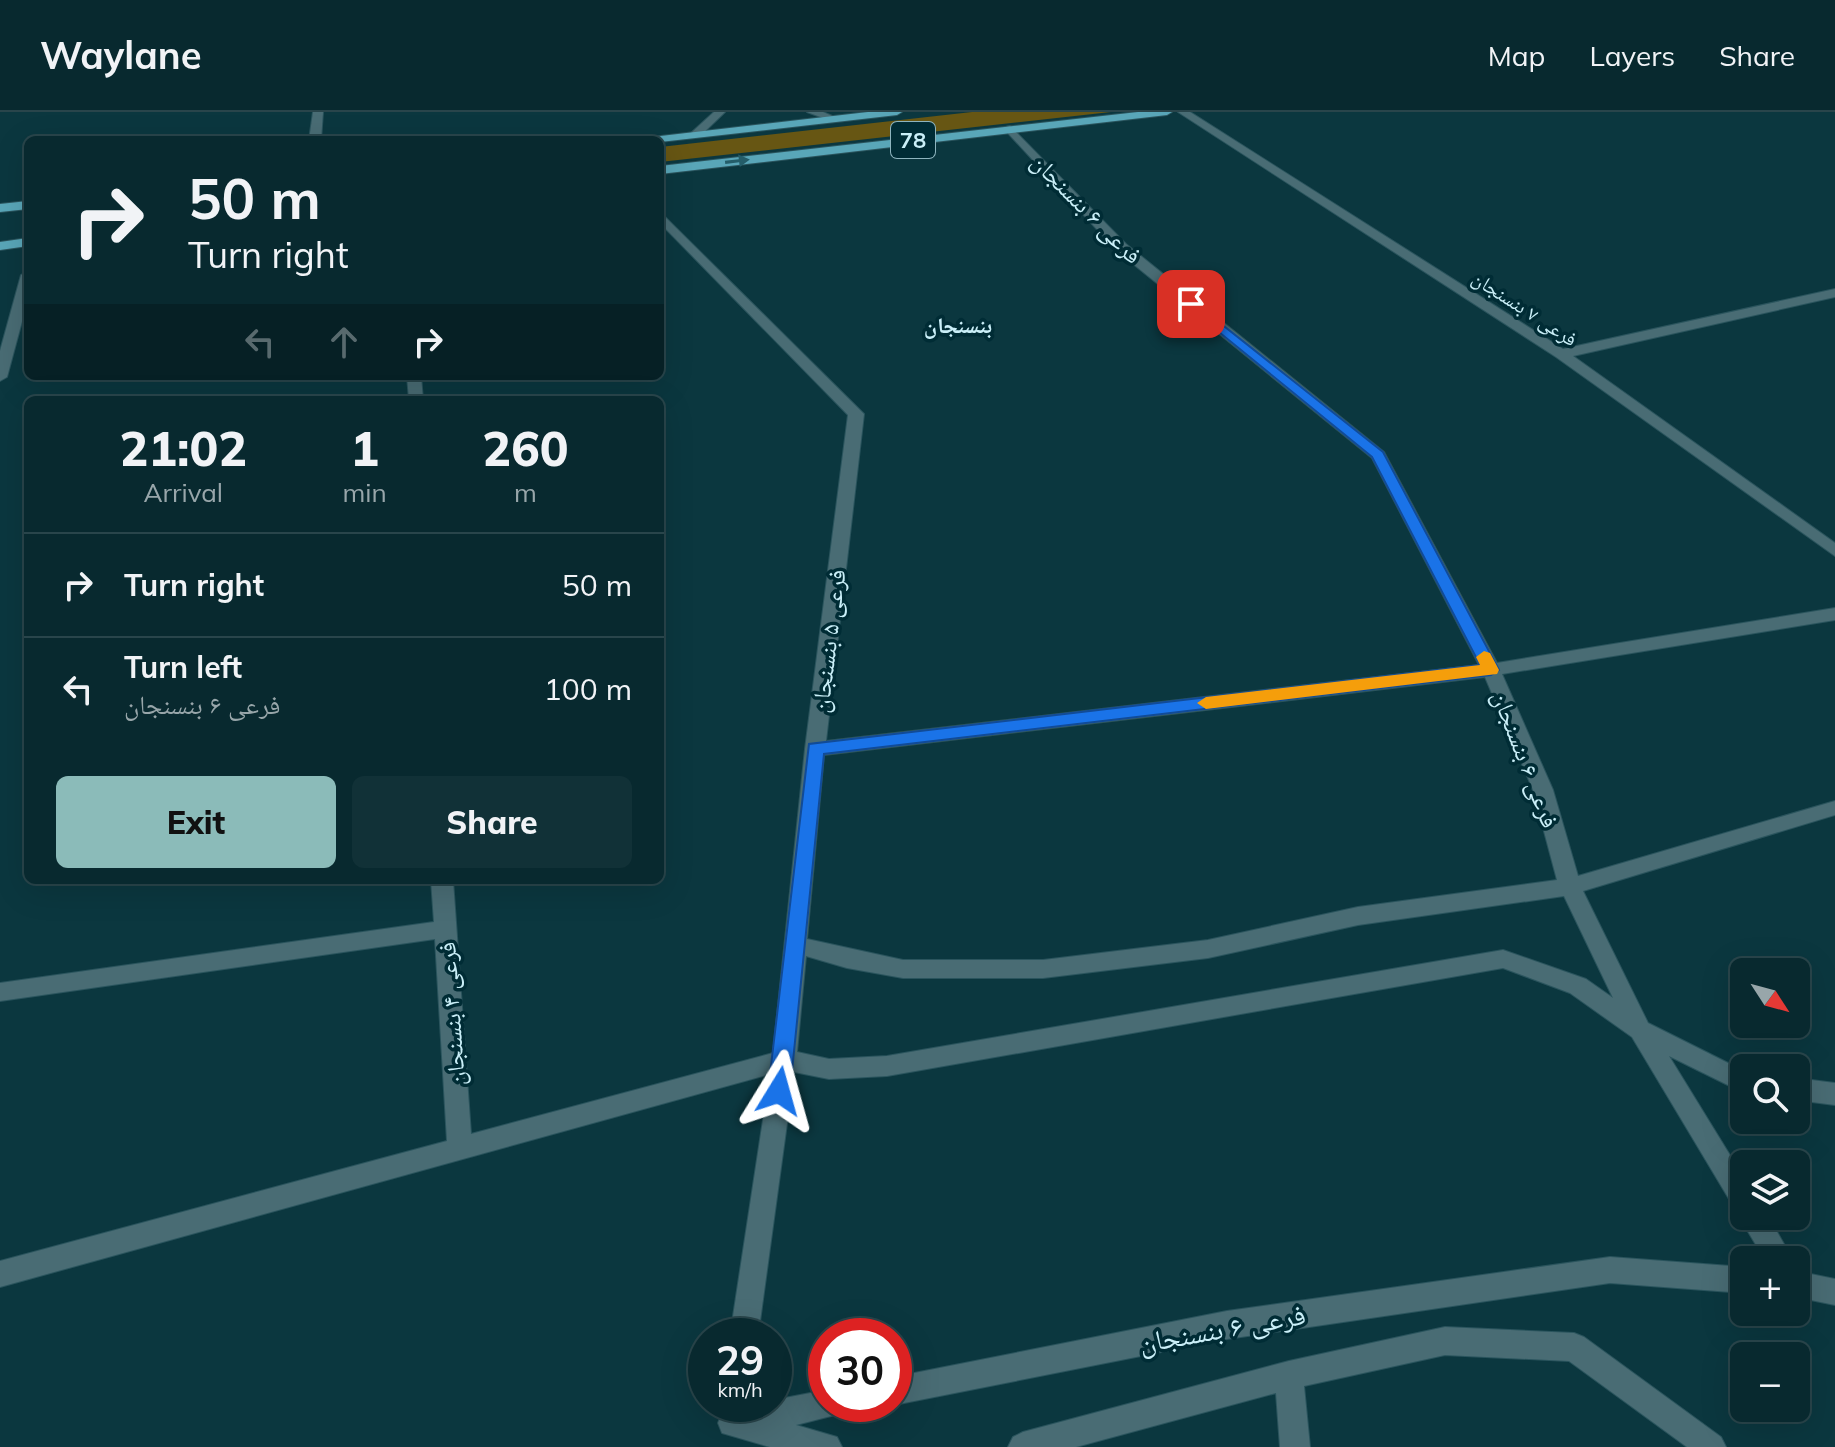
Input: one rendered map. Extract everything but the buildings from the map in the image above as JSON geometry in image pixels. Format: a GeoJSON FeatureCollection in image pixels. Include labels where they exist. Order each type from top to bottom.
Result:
{"type":"FeatureCollection","features":[{"type":"Feature","properties":{"kind":"main road","name":"78"},"geometry":{"type":"LineString","coordinates":[[664,139],[897,112]]}},
{"type":"Feature","properties":{"kind":"main road","name":"78"},"geometry":{"type":"LineString","coordinates":[[664,170],[1167,112]]}},
{"type":"Feature","properties":{"kind":"main road"},"geometry":{"type":"LineString","coordinates":[[0,208],[24,205]]}},
{"type":"Feature","properties":{"kind":"main road"},"geometry":{"type":"LineString","coordinates":[[0,246],[24,243]]}},
{"type":"Feature","properties":{"kind":"street"},"geometry":{"type":"LineString","coordinates":[[315,136],[318,112]]}},
{"type":"Feature","properties":{"kind":"street"},"geometry":{"type":"LineString","coordinates":[[695,135],[720,112]]}},
{"type":"Feature","properties":{"kind":"street"},"geometry":{"type":"LineString","coordinates":[[812,112],[834,119]]}},
{"type":"Feature","properties":{"kind":"street","name":"فرعی ۷ بنسنجان"},"geometry":{"type":"LineString","coordinates":[[1183,112],[1561,354],[1835,551]]}},
{"type":"Feature","properties":{"kind":"street","name":"فرعی ۶ بنسنجان"},"geometry":{"type":"LineString","coordinates":[[1010,129],[1121,247],[1378,455],[1491,670],[1543,790],[1570,887],[1640,1030],[1730,1178]]}},
{"type":"Feature","properties":{"kind":"street","name":"فرعی ۵ بنسنجان"},"geometry":{"type":"LineString","coordinates":[[664,220],[856,414],[815,749],[784,1060],[747,1318]]}},
{"type":"Feature","properties":{"kind":"street"},"geometry":{"type":"LineString","coordinates":[[0,377],[24,290]]}},
{"type":"Feature","properties":{"kind":"street"},"geometry":{"type":"LineString","coordinates":[[1561,354],[1835,293]]}},
{"type":"Feature","properties":{"kind":"street"},"geometry":{"type":"LineString","coordinates":[[815,749],[1491,670],[1835,614]]}},
{"type":"Feature","properties":{"kind":"street"},"geometry":{"type":"LineString","coordinates":[[795,944],[847,959],[903,969],[1043,969],[1208,949],[1358,916],[1570,887],[1835,808]]}},
{"type":"Feature","properties":{"kind":"street","name":"فرعی ۴ بنسنجان"},"geometry":{"type":"LineString","coordinates":[[442,884],[460,1148]]}},
{"type":"Feature","properties":{"kind":"street"},"geometry":{"type":"LineString","coordinates":[[0,992],[445,929]]}},
{"type":"Feature","properties":{"kind":"street"},"geometry":{"type":"LineString","coordinates":[[0,1274],[784,1060],[829,1069],[887,1066],[1503,959],[1578,986],[1640,1030],[1730,1076]]}},
{"type":"Feature","properties":{"kind":"street"},"geometry":{"type":"LineString","coordinates":[[1810,1091],[1835,1094]]}},
{"type":"Feature","properties":{"kind":"street","name":"فرعی ۶ بنسنجان"},"geometry":{"type":"LineString","coordinates":[[912,1387],[1227,1325],[1610,1270],[1730,1279]]}},
{"type":"Feature","properties":{"kind":"street"},"geometry":{"type":"LineString","coordinates":[[1810,1287],[1835,1292]]}},
{"type":"Feature","properties":{"kind":"street"},"geometry":{"type":"LineString","coordinates":[[1023,1447],[1289,1375],[1445,1341],[1574,1347],[1711,1447]]}},
{"type":"Feature","properties":{"kind":"street"},"geometry":{"type":"LineString","coordinates":[[1289,1375],[1295,1447]]}},
{"type":"Feature","properties":{"kind":"street"},"geometry":{"type":"LineString","coordinates":[[756,1422],[827,1447]]}},
{"type":"Feature","properties":{"kind":"shaded area"},"geometry":{"type":"Polygon","coordinates":[[[972,112],[1111,112],[664,162],[664,147],[972,112]]]}},
{"type":"Feature","properties":{"kind":"slow traffic"},"geometry":{"type":"LineString","coordinates":[[1206,703],[1491,670],[1484,657]]}},
{"type":"Feature","properties":{"kind":"district","name":"بنسنجان"},"geometry":{"type":"Point","coordinates":[958,325]}},
{"type":"Feature","properties":{"kind":"route"},"geometry":{"type":"LineString","coordinates":[[779,1091],[815,749],[1491,670],[1378,455],[1191,304]]}}]}
